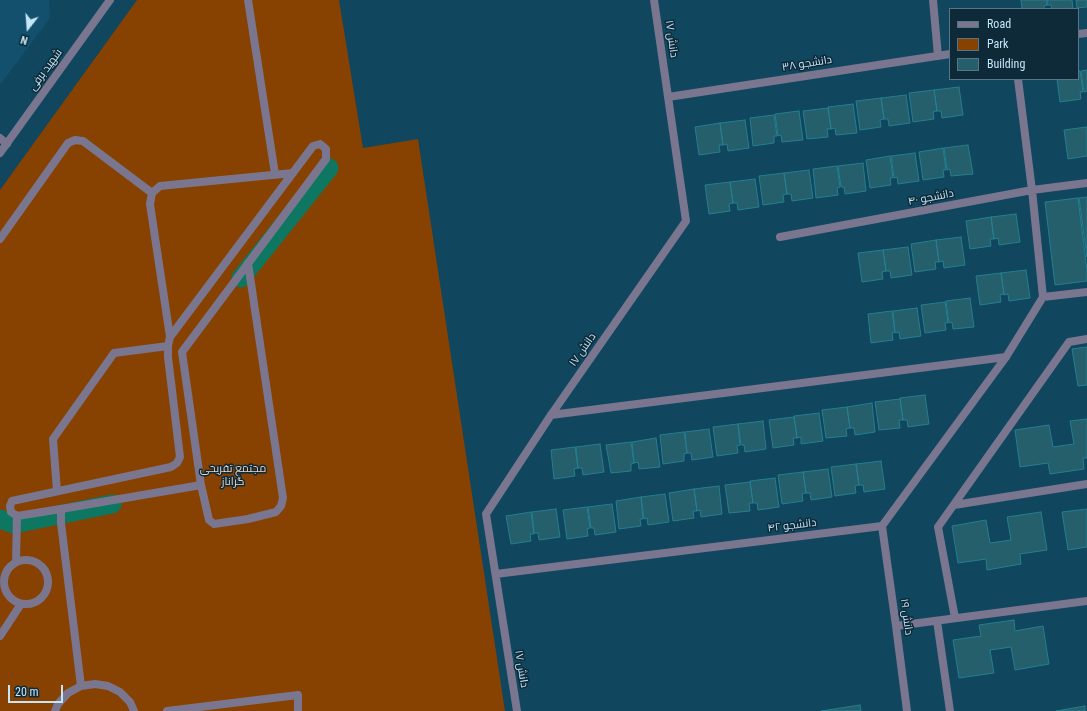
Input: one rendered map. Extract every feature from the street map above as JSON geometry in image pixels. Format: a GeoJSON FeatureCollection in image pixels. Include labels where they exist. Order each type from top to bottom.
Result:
{"type":"FeatureCollection","features":[{"type":"Feature","properties":{"kind":"street","name":"شهید برفی"},"geometry":{"type":"LineString","coordinates":[[0,153],[110,0]]}},
{"type":"Feature","properties":{"kind":"street"},"geometry":{"type":"LineString","coordinates":[[248,0],[275,174]]}},
{"type":"Feature","properties":{"kind":"street","name":"دانش ۱۷"},"geometry":{"type":"LineString","coordinates":[[517,711],[486,514],[551,415],[686,221],[654,0]]}},
{"type":"Feature","properties":{"kind":"street"},"geometry":{"type":"LineString","coordinates":[[933,0],[938,56]]}},
{"type":"Feature","properties":{"kind":"street","name":"دانشجو ۳۸"},"geometry":{"type":"LineString","coordinates":[[668,97],[949,54]]}},
{"type":"Feature","properties":{"kind":"street"},"geometry":{"type":"LineString","coordinates":[[882,526],[1006,357],[1043,297],[1032,190],[1018,80]]}},
{"type":"Feature","properties":{"kind":"street"},"geometry":{"type":"LineString","coordinates":[[0,138],[7,144]]}},
{"type":"Feature","properties":{"kind":"street"},"geometry":{"type":"LineString","coordinates":[[0,239],[68,143],[75,140],[83,142],[152,193]]}},
{"type":"Feature","properties":{"kind":"street"},"geometry":{"type":"LineString","coordinates":[[57,491],[53,439],[114,353],[169,342],[313,146],[320,144],[326,149],[326,159],[248,263],[182,352],[201,485],[209,520],[214,524],[248,519],[276,512],[281,506],[283,498],[248,263]]}},
{"type":"Feature","properties":{"kind":"street"},"geometry":{"type":"LineString","coordinates":[[201,485],[17,516],[11,512],[10,506],[12,501],[171,467],[177,463],[180,457],[169,342],[150,204],[152,193],[160,186],[293,173]]}},
{"type":"Feature","properties":{"kind":"street","name":"دانشجو ۴۰"},"geometry":{"type":"LineString","coordinates":[[780,237],[1032,190],[1087,183]]}},
{"type":"Feature","properties":{"kind":"street"},"geometry":{"type":"LineString","coordinates":[[1043,297],[1087,292]]}},
{"type":"Feature","properties":{"kind":"street"},"geometry":{"type":"LineString","coordinates":[[955,618],[938,527],[1069,342],[1087,339]]}},
{"type":"Feature","properties":{"kind":"street"},"geometry":{"type":"LineString","coordinates":[[551,415],[1006,357]]}},
{"type":"Feature","properties":{"kind":"street"},"geometry":{"type":"LineString","coordinates":[[954,505],[1087,484]]}},
{"type":"Feature","properties":{"kind":"street"},"geometry":{"type":"LineString","coordinates":[[76,507],[61,509],[81,686]]}},
{"type":"Feature","properties":{"kind":"street"},"geometry":{"type":"LineString","coordinates":[[16,562],[17,516]]}},
{"type":"Feature","properties":{"kind":"street","name":"دانشجو ۴۲"},"geometry":{"type":"LineString","coordinates":[[496,574],[882,526]]}},
{"type":"Feature","properties":{"kind":"street","name":"دانش ۱۹"},"geometry":{"type":"LineString","coordinates":[[882,526],[907,711]]}},
{"type":"Feature","properties":{"kind":"street"},"geometry":{"type":"LineString","coordinates":[[31,560],[38,563],[47,576],[48,583],[46,591],[36,602],[21,604],[9,597],[5,591],[3,584],[6,571],[16,562],[31,560]]}},
{"type":"Feature","properties":{"kind":"street"},"geometry":{"type":"LineString","coordinates":[[896,626],[1087,601]]}},
{"type":"Feature","properties":{"kind":"street"},"geometry":{"type":"LineString","coordinates":[[0,636],[21,604]]}},
{"type":"Feature","properties":{"kind":"street"},"geometry":{"type":"LineString","coordinates":[[936,621],[950,711]]}},
{"type":"Feature","properties":{"kind":"street"},"geometry":{"type":"LineString","coordinates":[[55,711],[58,704],[68,693],[81,686],[95,684],[108,686],[120,692],[130,702],[134,711]]}},
{"type":"Feature","properties":{"kind":"street"},"geometry":{"type":"LineString","coordinates":[[166,711],[298,695],[298,711]]}},
{"type":"Feature","properties":{"kind":"shaded area"},"geometry":{"type":"Polygon","coordinates":[[[0,0],[49,0],[50,18],[0,85],[0,0]]]}},
{"type":"Feature","properties":{"kind":"green space","name":"مجتمع تفریحی گراناز"},"geometry":{"type":"Polygon","coordinates":[[[137,0],[339,0],[363,148],[418,139],[505,711],[0,711],[0,190],[137,0]]]}},
{"type":"Feature","properties":{"kind":"building"},"geometry":{"type":"Polygon","coordinates":[[[1021,0],[1047,0],[1047,5],[1044,6],[1044,8],[1022,8],[1021,0]]]}},
{"type":"Feature","properties":{"kind":"building"},"geometry":{"type":"Polygon","coordinates":[[[1047,0],[1072,0],[1073,8],[1052,8],[1051,5],[1047,5],[1047,0]]]}},
{"type":"Feature","properties":{"kind":"building"},"geometry":{"type":"Polygon","coordinates":[[[1076,0],[1087,0],[1087,7],[1077,8],[1076,0]]]}},
{"type":"Feature","properties":{"kind":"building"},"geometry":{"type":"Polygon","coordinates":[[[1087,70],[1087,91],[1084,92],[1081,71],[1087,70]]]}},
{"type":"Feature","properties":{"kind":"building"},"geometry":{"type":"Polygon","coordinates":[[[1080,71],[1083,92],[1080,92],[1081,99],[1060,102],[1057,80],[1079,80],[1080,71]]]}},
{"type":"Feature","properties":{"kind":"building"},"geometry":{"type":"Polygon","coordinates":[[[959,87],[963,115],[942,118],[941,111],[937,111],[934,90],[959,87]]]}},
{"type":"Feature","properties":{"kind":"building"},"geometry":{"type":"Polygon","coordinates":[[[934,90],[937,111],[933,112],[934,119],[913,122],[909,93],[934,90]]]}},
{"type":"Feature","properties":{"kind":"building"},"geometry":{"type":"Polygon","coordinates":[[[906,95],[910,123],[889,126],[888,119],[884,119],[881,98],[906,95]]]}},
{"type":"Feature","properties":{"kind":"building"},"geometry":{"type":"Polygon","coordinates":[[[881,98],[884,119],[880,120],[881,127],[860,130],[856,101],[881,98]]]}},
{"type":"Feature","properties":{"kind":"building"},"geometry":{"type":"Polygon","coordinates":[[[853,104],[857,133],[836,135],[835,128],[831,129],[828,107],[853,104]]]}},
{"type":"Feature","properties":{"kind":"building"},"geometry":{"type":"Polygon","coordinates":[[[828,108],[831,129],[827,129],[828,137],[807,139],[803,111],[828,108]]]}},
{"type":"Feature","properties":{"kind":"building"},"geometry":{"type":"Polygon","coordinates":[[[799,111],[803,140],[782,142],[781,135],[778,136],[775,114],[799,111]]]}},
{"type":"Feature","properties":{"kind":"building"},"geometry":{"type":"Polygon","coordinates":[[[774,115],[777,136],[774,136],[774,143],[753,146],[750,118],[774,115]]]}},
{"type":"Feature","properties":{"kind":"building"},"geometry":{"type":"Polygon","coordinates":[[[745,120],[749,148],[728,151],[727,144],[723,145],[720,123],[745,120]]]}},
{"type":"Feature","properties":{"kind":"building"},"geometry":{"type":"Polygon","coordinates":[[[720,123],[723,145],[719,145],[720,152],[699,155],[695,127],[720,123]]]}},
{"type":"Feature","properties":{"kind":"building"},"geometry":{"type":"Polygon","coordinates":[[[1087,127],[1087,156],[1068,159],[1064,130],[1087,127]]]}},
{"type":"Feature","properties":{"kind":"building"},"geometry":{"type":"Polygon","coordinates":[[[968,145],[973,174],[951,176],[950,169],[947,170],[944,148],[968,145]]]}},
{"type":"Feature","properties":{"kind":"building"},"geometry":{"type":"Polygon","coordinates":[[[943,148],[946,170],[943,170],[944,177],[923,180],[919,152],[943,148]]]}},
{"type":"Feature","properties":{"kind":"building"},"geometry":{"type":"Polygon","coordinates":[[[915,153],[919,181],[898,184],[897,177],[894,178],[891,156],[915,153]]]}},
{"type":"Feature","properties":{"kind":"building"},"geometry":{"type":"Polygon","coordinates":[[[890,156],[893,178],[890,178],[891,185],[870,188],[866,160],[890,156]]]}},
{"type":"Feature","properties":{"kind":"building"},"geometry":{"type":"Polygon","coordinates":[[[863,163],[866,191],[845,194],[844,187],[841,187],[838,166],[863,163]]]}},
{"type":"Feature","properties":{"kind":"building"},"geometry":{"type":"Polygon","coordinates":[[[837,166],[840,187],[837,188],[838,195],[816,198],[813,169],[837,166]]]}},
{"type":"Feature","properties":{"kind":"building"},"geometry":{"type":"Polygon","coordinates":[[[809,170],[813,198],[792,201],[791,194],[787,194],[784,173],[809,170]]]}},
{"type":"Feature","properties":{"kind":"building"},"geometry":{"type":"Polygon","coordinates":[[[784,173],[787,194],[783,195],[784,202],[763,205],[759,176],[784,173]]]}},
{"type":"Feature","properties":{"kind":"building"},"geometry":{"type":"Polygon","coordinates":[[[755,179],[759,207],[738,210],[737,203],[733,203],[730,182],[755,179]]]}},
{"type":"Feature","properties":{"kind":"building"},"geometry":{"type":"Polygon","coordinates":[[[730,182],[733,203],[729,204],[730,211],[709,214],[705,185],[730,182]]]}},
{"type":"Feature","properties":{"kind":"building"},"geometry":{"type":"Polygon","coordinates":[[[1087,197],[1087,257],[1079,198],[1087,197]]]}},
{"type":"Feature","properties":{"kind":"building"},"geometry":{"type":"Polygon","coordinates":[[[1078,198],[1087,281],[1055,285],[1045,202],[1078,198]]]}},
{"type":"Feature","properties":{"kind":"building"},"geometry":{"type":"Polygon","coordinates":[[[1016,214],[1020,242],[999,245],[998,238],[994,239],[991,217],[1016,214]]]}},
{"type":"Feature","properties":{"kind":"building"},"geometry":{"type":"Polygon","coordinates":[[[991,217],[994,239],[990,239],[991,246],[970,249],[966,221],[991,217]]]}},
{"type":"Feature","properties":{"kind":"building"},"geometry":{"type":"Polygon","coordinates":[[[961,237],[965,265],[944,268],[943,261],[939,262],[936,240],[961,237]]]}},
{"type":"Feature","properties":{"kind":"building"},"geometry":{"type":"Polygon","coordinates":[[[936,240],[939,262],[935,262],[936,269],[915,272],[911,244],[936,240]]]}},
{"type":"Feature","properties":{"kind":"building"},"geometry":{"type":"Polygon","coordinates":[[[908,247],[912,275],[891,278],[890,271],[886,271],[883,250],[908,247]]]}},
{"type":"Feature","properties":{"kind":"building"},"geometry":{"type":"Polygon","coordinates":[[[883,250],[886,271],[882,272],[883,279],[862,282],[858,253],[883,250]]]}},
{"type":"Feature","properties":{"kind":"building"},"geometry":{"type":"Polygon","coordinates":[[[1026,270],[1030,298],[1009,301],[1008,294],[1004,295],[1001,273],[1026,270]]]}},
{"type":"Feature","properties":{"kind":"building"},"geometry":{"type":"Polygon","coordinates":[[[1001,273],[1004,294],[1000,295],[1001,302],[980,305],[976,276],[1001,273]]]}},
{"type":"Feature","properties":{"kind":"building"},"geometry":{"type":"Polygon","coordinates":[[[970,298],[974,327],[953,329],[952,322],[949,323],[946,301],[970,298]]]}},
{"type":"Feature","properties":{"kind":"building"},"geometry":{"type":"Polygon","coordinates":[[[945,302],[948,323],[945,323],[946,330],[925,333],[921,305],[945,302]]]}},
{"type":"Feature","properties":{"kind":"building"},"geometry":{"type":"Polygon","coordinates":[[[917,308],[921,336],[900,339],[899,332],[895,333],[893,311],[917,308]]]}},
{"type":"Feature","properties":{"kind":"building"},"geometry":{"type":"Polygon","coordinates":[[[892,311],[895,332],[892,333],[893,340],[871,343],[868,314],[892,311]]]}},
{"type":"Feature","properties":{"kind":"building"},"geometry":{"type":"Polygon","coordinates":[[[1087,347],[1087,385],[1078,386],[1072,349],[1087,347]]]}},
{"type":"Feature","properties":{"kind":"building"},"geometry":{"type":"Polygon","coordinates":[[[925,395],[929,424],[908,427],[907,420],[903,420],[900,398],[925,395]]]}},
{"type":"Feature","properties":{"kind":"building"},"geometry":{"type":"Polygon","coordinates":[[[900,399],[903,420],[899,420],[900,428],[879,430],[875,402],[900,399]]]}},
{"type":"Feature","properties":{"kind":"building"},"geometry":{"type":"Polygon","coordinates":[[[872,403],[875,432],[855,435],[854,428],[850,428],[847,407],[872,403]]]}},
{"type":"Feature","properties":{"kind":"building"},"geometry":{"type":"Polygon","coordinates":[[[847,407],[850,428],[846,429],[847,436],[826,438],[822,410],[847,407]]]}},
{"type":"Feature","properties":{"kind":"building"},"geometry":{"type":"Polygon","coordinates":[[[819,413],[823,441],[801,444],[801,437],[797,438],[794,416],[819,413]]]}},
{"type":"Feature","properties":{"kind":"building"},"geometry":{"type":"Polygon","coordinates":[[[794,417],[797,438],[793,438],[794,445],[773,448],[769,420],[794,417]]]}},
{"type":"Feature","properties":{"kind":"building"},"geometry":{"type":"Polygon","coordinates":[[[1087,419],[1087,458],[1083,458],[1084,469],[1050,474],[1048,463],[1020,467],[1015,430],[1049,425],[1053,447],[1074,444],[1070,421],[1087,419]]]}},
{"type":"Feature","properties":{"kind":"building"},"geometry":{"type":"Polygon","coordinates":[[[763,421],[766,449],[745,452],[744,445],[741,445],[738,424],[763,421]]]}},
{"type":"Feature","properties":{"kind":"building"},"geometry":{"type":"Polygon","coordinates":[[[738,424],[740,445],[737,446],[738,453],[717,456],[713,427],[738,424]]]}},
{"type":"Feature","properties":{"kind":"building"},"geometry":{"type":"Polygon","coordinates":[[[709,429],[713,457],[692,460],[691,453],[687,453],[685,432],[709,429]]]}},
{"type":"Feature","properties":{"kind":"building"},"geometry":{"type":"Polygon","coordinates":[[[684,432],[687,453],[684,454],[684,461],[663,464],[660,435],[684,432]]]}},
{"type":"Feature","properties":{"kind":"building"},"geometry":{"type":"Polygon","coordinates":[[[656,438],[660,467],[639,469],[638,462],[634,463],[632,442],[656,438]]]}},
{"type":"Feature","properties":{"kind":"building"},"geometry":{"type":"Polygon","coordinates":[[[631,442],[634,463],[631,464],[631,471],[611,473],[606,445],[631,442]]]}},
{"type":"Feature","properties":{"kind":"building"},"geometry":{"type":"Polygon","coordinates":[[[600,444],[604,472],[583,475],[582,468],[578,468],[576,447],[600,444]]]}},
{"type":"Feature","properties":{"kind":"building"},"geometry":{"type":"Polygon","coordinates":[[[575,447],[578,468],[574,469],[575,476],[554,479],[551,450],[575,447]]]}},
{"type":"Feature","properties":{"kind":"building"},"geometry":{"type":"Polygon","coordinates":[[[881,461],[885,489],[864,492],[863,485],[859,485],[856,464],[881,461]]]}},
{"type":"Feature","properties":{"kind":"building"},"geometry":{"type":"Polygon","coordinates":[[[856,464],[859,485],[855,486],[856,493],[835,496],[831,467],[856,464]]]}},
{"type":"Feature","properties":{"kind":"building"},"geometry":{"type":"Polygon","coordinates":[[[828,469],[832,497],[811,500],[810,493],[806,493],[803,472],[828,469]]]}},
{"type":"Feature","properties":{"kind":"building"},"geometry":{"type":"Polygon","coordinates":[[[803,472],[806,493],[802,494],[803,501],[782,504],[778,475],[803,472]]]}},
{"type":"Feature","properties":{"kind":"building"},"geometry":{"type":"Polygon","coordinates":[[[775,478],[779,507],[758,510],[757,503],[753,503],[750,481],[775,478]]]}},
{"type":"Feature","properties":{"kind":"building"},"geometry":{"type":"Polygon","coordinates":[[[750,482],[753,503],[749,503],[750,511],[729,513],[725,485],[750,482]]]}},
{"type":"Feature","properties":{"kind":"building"},"geometry":{"type":"Polygon","coordinates":[[[719,486],[722,514],[701,517],[700,510],[697,511],[694,489],[719,486]]]}},
{"type":"Feature","properties":{"kind":"building"},"geometry":{"type":"Polygon","coordinates":[[[694,489],[697,511],[693,511],[694,518],[673,521],[669,493],[694,489]]]}},
{"type":"Feature","properties":{"kind":"building"},"geometry":{"type":"Polygon","coordinates":[[[665,494],[669,522],[648,525],[647,518],[644,519],[641,497],[665,494]]]}},
{"type":"Feature","properties":{"kind":"building"},"geometry":{"type":"Polygon","coordinates":[[[641,497],[643,519],[640,519],[641,526],[619,529],[616,501],[641,497]]]}},
{"type":"Feature","properties":{"kind":"building"},"geometry":{"type":"Polygon","coordinates":[[[612,504],[616,532],[595,535],[594,528],[591,528],[588,507],[612,504]]]}},
{"type":"Feature","properties":{"kind":"building"},"geometry":{"type":"Polygon","coordinates":[[[587,507],[590,528],[587,529],[588,536],[567,539],[563,510],[587,507]]]}},
{"type":"Feature","properties":{"kind":"building"},"geometry":{"type":"Polygon","coordinates":[[[556,509],[560,537],[539,540],[538,533],[534,533],[532,512],[556,509]]]}},
{"type":"Feature","properties":{"kind":"building"},"geometry":{"type":"Polygon","coordinates":[[[1087,509],[1087,547],[1068,550],[1062,512],[1087,509]]]}},
{"type":"Feature","properties":{"kind":"building"},"geometry":{"type":"Polygon","coordinates":[[[531,512],[534,534],[530,534],[531,541],[511,544],[506,516],[531,512]]]}},
{"type":"Feature","properties":{"kind":"building"},"geometry":{"type":"Polygon","coordinates":[[[1041,512],[1047,550],[1020,554],[1021,564],[987,570],[986,559],[958,563],[952,526],[986,520],[990,543],[1011,540],[1007,517],[1041,512]]]}},
{"type":"Feature","properties":{"kind":"building"},"geometry":{"type":"Polygon","coordinates":[[[1014,620],[1015,631],[1043,626],[1049,664],[1015,670],[1011,647],[990,650],[994,673],[959,678],[953,640],[981,636],[979,625],[1014,620]]]}},
{"type":"Feature","properties":{"kind":"building"},"geometry":{"type":"Polygon","coordinates":[[[860,705],[861,711],[821,711],[860,705]]]}},
{"type":"Feature","properties":{"kind":"building"},"geometry":{"type":"Polygon","coordinates":[[[1085,706],[1085,711],[1056,711],[1085,706]]]}},
{"type":"Feature","properties":{"kind":"waterway"},"geometry":{"type":"LineString","coordinates":[[241,278],[329,168]]}},
{"type":"Feature","properties":{"kind":"waterway"},"geometry":{"type":"LineString","coordinates":[[0,519],[14,524],[112,504]]}}]}
